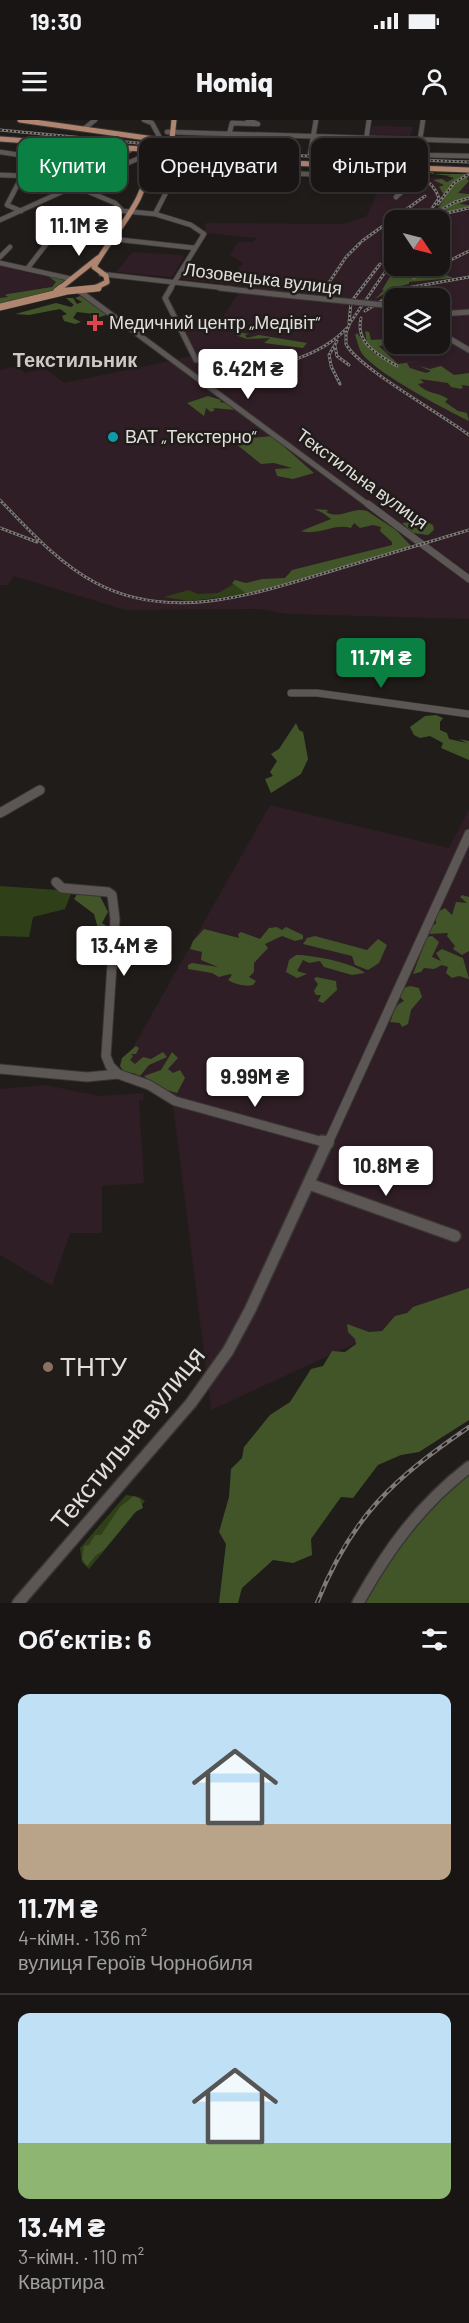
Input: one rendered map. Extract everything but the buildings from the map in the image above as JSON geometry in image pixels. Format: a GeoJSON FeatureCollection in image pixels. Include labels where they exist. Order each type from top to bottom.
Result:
{"type":"FeatureCollection","features":[{"type":"Feature","properties":{"kind":"main road"},"geometry":{"type":"LineString","coordinates":[[20,120],[84,128],[139,146]]}},
{"type":"Feature","properties":{"kind":"main road"},"geometry":{"type":"LineString","coordinates":[[166,120],[166,138]]}},
{"type":"Feature","properties":{"kind":"main road"},"geometry":{"type":"LineString","coordinates":[[168,138],[174,132],[174,120]]}},
{"type":"Feature","properties":{"kind":"main road"},"geometry":{"type":"LineString","coordinates":[[0,139],[18,141]]}},
{"type":"Feature","properties":{"kind":"main road"},"geometry":{"type":"LineString","coordinates":[[127,149],[139,150]]}},
{"type":"Feature","properties":{"kind":"main road"},"geometry":{"type":"LineString","coordinates":[[299,163],[469,170]]}},
{"type":"Feature","properties":{"kind":"main road"},"geometry":{"type":"LineString","coordinates":[[51,295],[98,258],[132,212],[142,192]]}},
{"type":"Feature","properties":{"kind":"main road"},"geometry":{"type":"LineString","coordinates":[[0,307],[100,287],[107,282],[106,276],[94,268],[98,258]]}},
{"type":"Feature","properties":{"kind":"main road"},"geometry":{"type":"LineString","coordinates":[[72,279],[101,274]]}},
{"type":"Feature","properties":{"kind":"main road"},"geometry":{"type":"LineString","coordinates":[[72,279],[78,290]]}},
{"type":"Feature","properties":{"kind":"street"},"geometry":{"type":"LineString","coordinates":[[84,128],[95,120]]}},
{"type":"Feature","properties":{"kind":"street"},"geometry":{"type":"LineString","coordinates":[[144,120],[152,123],[154,138]]}},
{"type":"Feature","properties":{"kind":"street"},"geometry":{"type":"LineString","coordinates":[[228,138],[232,123],[258,124],[248,120]]}},
{"type":"Feature","properties":{"kind":"street"},"geometry":{"type":"LineString","coordinates":[[310,155],[316,120]]}},
{"type":"Feature","properties":{"kind":"street"},"geometry":{"type":"LineString","coordinates":[[167,132],[366,138],[370,120]]}},
{"type":"Feature","properties":{"kind":"street"},"geometry":{"type":"LineString","coordinates":[[420,138],[423,120]]}},
{"type":"Feature","properties":{"kind":"street"},"geometry":{"type":"LineString","coordinates":[[428,139],[469,141]]}},
{"type":"Feature","properties":{"kind":"street"},"geometry":{"type":"LineString","coordinates":[[127,152],[132,149]]}},
{"type":"Feature","properties":{"kind":"street"},"geometry":{"type":"LineString","coordinates":[[0,152],[18,155]]}},
{"type":"Feature","properties":{"kind":"street"},"geometry":{"type":"LineString","coordinates":[[428,155],[469,156]]}},
{"type":"Feature","properties":{"kind":"street"},"geometry":{"type":"LineString","coordinates":[[299,174],[411,178],[406,188],[396,197]]}},
{"type":"Feature","properties":{"kind":"street"},"geometry":{"type":"LineString","coordinates":[[0,175],[18,176]]}},
{"type":"Feature","properties":{"kind":"street"},"geometry":{"type":"LineString","coordinates":[[18,184],[7,205],[21,211]]}},
{"type":"Feature","properties":{"kind":"street"},"geometry":{"type":"LineString","coordinates":[[0,220],[62,192]]}},
{"type":"Feature","properties":{"kind":"street"},"geometry":{"type":"LineString","coordinates":[[87,192],[115,203],[121,210],[132,212]]}},
{"type":"Feature","properties":{"kind":"street"},"geometry":{"type":"LineString","coordinates":[[155,214],[166,192]]}},
{"type":"Feature","properties":{"kind":"street","name":"Лозовецька вулиця"},"geometry":{"type":"LineString","coordinates":[[132,212],[155,214],[201,231],[204,234],[195,248]]}},
{"type":"Feature","properties":{"kind":"street"},"geometry":{"type":"LineString","coordinates":[[27,269],[64,220]]}},
{"type":"Feature","properties":{"kind":"street"},"geometry":{"type":"LineString","coordinates":[[113,239],[195,248],[165,298],[196,360]]}},
{"type":"Feature","properties":{"kind":"street"},"geometry":{"type":"LineString","coordinates":[[0,257],[10,247]]}},
{"type":"Feature","properties":{"kind":"street"},"geometry":{"type":"LineString","coordinates":[[0,263],[72,279]]}},
{"type":"Feature","properties":{"kind":"street","name":"Лозовецька вулиця"},"geometry":{"type":"LineString","coordinates":[[101,274],[384,305]]}},
{"type":"Feature","properties":{"kind":"street","name":"Лозовецька вулиця"},"geometry":{"type":"LineString","coordinates":[[107,282],[129,276]]}},
{"type":"Feature","properties":{"kind":"street"},"geometry":{"type":"LineString","coordinates":[[91,298],[100,287]]}},
{"type":"Feature","properties":{"kind":"street","name":"Текстильна вулиця"},"geometry":{"type":"LineString","coordinates":[[78,290],[469,579]]}},
{"type":"Feature","properties":{"kind":"street"},"geometry":{"type":"LineString","coordinates":[[450,308],[469,310]]}},
{"type":"Feature","properties":{"kind":"street"},"geometry":{"type":"LineString","coordinates":[[450,313],[469,310]]}},
{"type":"Feature","properties":{"kind":"street"},"geometry":{"type":"LineString","coordinates":[[450,339],[469,350]]}},
{"type":"Feature","properties":{"kind":"street"},"geometry":{"type":"LineString","coordinates":[[291,693],[317,693],[469,714]]}},
{"type":"Feature","properties":{"kind":"street"},"geometry":{"type":"LineString","coordinates":[[0,813],[40,790]]}},
{"type":"Feature","properties":{"kind":"street","name":"Текстильна вулиця"},"geometry":{"type":"LineString","coordinates":[[18,1603],[191,1403],[216,1370],[250,1310],[464,855],[469,834]]}},
{"type":"Feature","properties":{"kind":"street"},"geometry":{"type":"LineString","coordinates":[[56,882],[62,888],[108,892],[112,895],[114,919],[106,1056],[110,1066],[118,1074]]}},
{"type":"Feature","properties":{"kind":"street"},"geometry":{"type":"LineString","coordinates":[[0,1069],[87,1077],[118,1074],[149,1085],[175,1101],[328,1143]]}},
{"type":"Feature","properties":{"kind":"street"},"geometry":{"type":"LineString","coordinates":[[309,1184],[454,1236]]}},
{"type":"Feature","properties":{"kind":"street"},"geometry":{"type":"LineString","coordinates":[[358,1603],[386,1551],[415,1513],[434,1493],[469,1467]]}},
{"type":"Feature","properties":{"kind":"shaded area"},"geometry":{"type":"Polygon","coordinates":[[[372,127],[413,127],[409,138],[370,138],[372,127]]]}},
{"type":"Feature","properties":{"kind":"shaded area"},"geometry":{"type":"Polygon","coordinates":[[[469,177],[469,619],[288,614],[258,609],[125,610],[14,576],[8,585],[0,585],[0,370],[17,366],[25,373],[45,368],[64,383],[197,355],[183,326],[214,330],[243,286],[179,279],[186,270],[233,275],[243,263],[230,255],[238,242],[252,242],[257,238],[205,233],[206,223],[342,224],[366,217],[378,192],[428,192],[428,178],[469,177]]]}},
{"type":"Feature","properties":{"kind":"shaded area"},"geometry":{"type":"Polygon","coordinates":[[[133,252],[184,256],[172,277],[116,272],[133,252]]]}},
{"type":"Feature","properties":{"kind":"shaded area"},"geometry":{"type":"Polygon","coordinates":[[[0,265],[60,280],[55,287],[0,299],[0,265]]]}},
{"type":"Feature","properties":{"kind":"shaded area"},"geometry":{"type":"Polygon","coordinates":[[[270,805],[449,848],[469,809],[469,1291],[211,1410],[171,1089],[122,1067],[270,805]]]}},
{"type":"Feature","properties":{"kind":"shaded area"},"geometry":{"type":"Polygon","coordinates":[[[45,1085],[99,1096],[144,1093],[143,1100],[139,1101],[144,1183],[102,1186],[102,1233],[70,1233],[52,1286],[0,1255],[0,1089],[45,1085]]]}},
{"type":"Feature","properties":{"kind":"green space"},"geometry":{"type":"Polygon","coordinates":[[[428,170],[434,174],[469,174],[467,179],[469,181],[458,193],[469,194],[469,200],[459,204],[469,205],[469,208],[450,213],[450,210],[437,210],[453,185],[444,195],[439,187],[444,185],[433,180],[442,179],[447,182],[454,178],[433,174],[428,170]]]}},
{"type":"Feature","properties":{"kind":"green space"},"geometry":{"type":"Polygon","coordinates":[[[48,276],[67,281],[54,291],[0,305],[0,298],[8,297],[5,295],[52,287],[56,282],[48,276]]]}},
{"type":"Feature","properties":{"kind":"green space"},"geometry":{"type":"Polygon","coordinates":[[[390,276],[398,278],[400,276],[420,276],[417,278],[448,276],[453,278],[409,282],[409,284],[382,290],[390,276]]]}},
{"type":"Feature","properties":{"kind":"green space"},"geometry":{"type":"Polygon","coordinates":[[[80,296],[109,314],[94,319],[90,317],[94,314],[77,312],[73,318],[81,322],[75,324],[64,321],[62,316],[67,314],[60,309],[29,315],[15,314],[56,303],[71,307],[74,305],[66,298],[73,298],[77,304],[82,302],[75,298],[80,296]]]}},
{"type":"Feature","properties":{"kind":"green space"},"geometry":{"type":"Polygon","coordinates":[[[365,331],[369,332],[371,340],[384,339],[384,345],[379,346],[384,354],[387,354],[398,364],[419,361],[407,363],[410,368],[426,373],[431,371],[419,366],[430,369],[441,366],[454,375],[469,373],[469,386],[461,385],[463,387],[461,389],[451,387],[448,383],[420,379],[424,383],[418,384],[425,390],[448,399],[445,402],[458,411],[467,413],[469,421],[384,373],[360,351],[355,335],[357,333],[372,352],[391,362],[367,344],[365,331]]]}},
{"type":"Feature","properties":{"kind":"green space"},"geometry":{"type":"Polygon","coordinates":[[[237,332],[249,334],[245,335],[247,338],[259,335],[307,343],[303,348],[264,343],[270,338],[247,339],[235,335],[237,332]]]}},
{"type":"Feature","properties":{"kind":"green space"},"geometry":{"type":"Polygon","coordinates":[[[208,396],[221,400],[220,402],[236,410],[213,408],[215,410],[211,412],[206,408],[204,416],[187,403],[208,396]]]}},
{"type":"Feature","properties":{"kind":"green space"},"geometry":{"type":"Polygon","coordinates":[[[240,436],[250,438],[272,436],[314,473],[293,479],[277,476],[275,469],[292,468],[274,463],[261,464],[236,444],[239,441],[235,438],[240,436]]]}},
{"type":"Feature","properties":{"kind":"green space"},"geometry":{"type":"Polygon","coordinates":[[[314,509],[329,510],[326,512],[336,515],[357,510],[367,511],[396,530],[412,547],[247,594],[232,583],[235,580],[246,583],[262,579],[285,578],[292,570],[392,545],[392,542],[380,531],[381,527],[373,525],[360,528],[354,523],[351,528],[301,531],[331,519],[314,509]]]}},
{"type":"Feature","properties":{"kind":"green space"},"geometry":{"type":"Polygon","coordinates":[[[405,519],[421,519],[433,525],[434,530],[428,535],[413,533],[402,523],[410,522],[405,519]]]}},
{"type":"Feature","properties":{"kind":"green space"},"geometry":{"type":"Polygon","coordinates":[[[234,584],[247,594],[189,601],[164,597],[189,590],[198,594],[218,593],[234,584]]]}},
{"type":"Feature","properties":{"kind":"green space"},"geometry":{"type":"Polygon","coordinates":[[[436,715],[443,718],[440,722],[440,730],[447,733],[449,739],[467,743],[459,739],[469,741],[469,760],[441,748],[443,743],[430,736],[420,738],[414,735],[410,727],[425,716],[436,715]]]}},
{"type":"Feature","properties":{"kind":"green space"},"geometry":{"type":"Polygon","coordinates":[[[296,723],[299,730],[303,732],[308,759],[301,774],[271,793],[265,779],[273,776],[270,772],[277,761],[271,754],[279,749],[296,723]]]}},
{"type":"Feature","properties":{"kind":"green space"},"geometry":{"type":"Polygon","coordinates":[[[0,886],[72,891],[65,909],[33,917],[29,937],[0,936],[0,886]]]}},
{"type":"Feature","properties":{"kind":"green space"},"geometry":{"type":"Polygon","coordinates":[[[78,893],[100,896],[108,912],[102,923],[108,927],[103,932],[99,932],[94,914],[74,899],[78,893]]]}},
{"type":"Feature","properties":{"kind":"green space"},"geometry":{"type":"Polygon","coordinates":[[[462,895],[469,897],[469,951],[462,955],[453,949],[455,946],[447,936],[448,933],[429,934],[432,925],[436,924],[436,913],[445,908],[452,915],[456,902],[467,903],[460,897],[462,895]]]}},
{"type":"Feature","properties":{"kind":"green space"},"geometry":{"type":"Polygon","coordinates":[[[277,927],[282,930],[286,927],[303,935],[303,939],[295,941],[282,936],[265,944],[268,948],[254,963],[254,972],[249,977],[256,981],[253,985],[237,984],[228,980],[232,975],[230,974],[219,977],[212,973],[188,969],[188,965],[192,963],[218,967],[201,960],[202,952],[190,949],[193,941],[204,929],[239,938],[238,934],[241,932],[260,939],[269,928],[277,927]]]}},
{"type":"Feature","properties":{"kind":"green space"},"geometry":{"type":"Polygon","coordinates":[[[315,936],[367,950],[378,939],[387,945],[379,963],[368,970],[355,965],[352,956],[303,944],[307,938],[315,936]]]}},
{"type":"Feature","properties":{"kind":"green space"},"geometry":{"type":"Polygon","coordinates":[[[432,936],[439,942],[432,957],[441,961],[436,953],[442,949],[463,958],[469,979],[459,976],[452,978],[446,973],[448,967],[442,965],[434,969],[424,968],[421,972],[413,974],[427,937],[432,936]]]}},
{"type":"Feature","properties":{"kind":"green space"},"geometry":{"type":"Polygon","coordinates":[[[296,955],[333,960],[360,969],[365,973],[352,975],[324,967],[320,961],[309,963],[303,960],[297,971],[307,974],[297,978],[286,972],[289,960],[296,955]]]}},
{"type":"Feature","properties":{"kind":"green space"},"geometry":{"type":"Polygon","coordinates":[[[316,977],[336,981],[337,990],[323,1003],[318,1001],[321,995],[316,995],[314,991],[318,984],[314,979],[316,977]]]}},
{"type":"Feature","properties":{"kind":"green space"},"geometry":{"type":"Polygon","coordinates":[[[410,986],[419,988],[422,997],[411,1010],[408,1024],[402,1027],[400,1023],[390,1022],[396,1007],[404,1001],[400,997],[404,988],[410,986]]]}},
{"type":"Feature","properties":{"kind":"green space"},"geometry":{"type":"Polygon","coordinates":[[[136,1046],[139,1048],[136,1054],[131,1054],[133,1056],[130,1060],[135,1064],[143,1057],[151,1059],[163,1052],[167,1057],[149,1065],[140,1076],[133,1073],[125,1074],[120,1066],[122,1058],[136,1046]]]}},
{"type":"Feature","properties":{"kind":"green space"},"geometry":{"type":"Polygon","coordinates":[[[172,1052],[178,1058],[168,1069],[173,1073],[180,1070],[185,1078],[177,1093],[157,1087],[144,1076],[161,1070],[172,1052]]]}},
{"type":"Feature","properties":{"kind":"green space"},"geometry":{"type":"Polygon","coordinates":[[[469,1288],[469,1420],[419,1452],[401,1455],[378,1465],[353,1498],[341,1497],[311,1539],[312,1555],[293,1563],[273,1560],[242,1588],[238,1603],[219,1603],[226,1544],[219,1532],[229,1497],[231,1469],[242,1458],[244,1447],[270,1415],[290,1402],[311,1369],[323,1366],[332,1351],[345,1352],[356,1344],[355,1339],[348,1332],[347,1324],[369,1332],[382,1331],[395,1316],[407,1313],[413,1307],[469,1288]]]}},
{"type":"Feature","properties":{"kind":"green space"},"geometry":{"type":"Polygon","coordinates":[[[469,1473],[469,1603],[364,1603],[384,1565],[407,1530],[434,1500],[469,1473]]]}},
{"type":"Feature","properties":{"kind":"green space"},"geometry":{"type":"Polygon","coordinates":[[[126,1495],[139,1497],[145,1501],[89,1569],[82,1562],[80,1548],[126,1495]]]}},
{"type":"Feature","properties":{"kind":"green space"},"geometry":{"type":"Polygon","coordinates":[[[134,1496],[140,1499],[143,1508],[135,1512],[104,1550],[96,1555],[87,1566],[82,1559],[84,1546],[89,1545],[95,1535],[101,1535],[120,1507],[134,1496]]]}},
{"type":"Feature","properties":{"kind":"railway"},"geometry":{"type":"LineString","coordinates":[[0,130],[254,154],[469,162]]}},
{"type":"Feature","properties":{"kind":"railway"},"geometry":{"type":"LineString","coordinates":[[438,204],[454,183],[469,174]]}},
{"type":"Feature","properties":{"kind":"railway"},"geometry":{"type":"LineString","coordinates":[[428,182],[439,198],[431,210]]}},
{"type":"Feature","properties":{"kind":"railway"},"geometry":{"type":"LineString","coordinates":[[362,241],[425,196]]}},
{"type":"Feature","properties":{"kind":"railway"},"geometry":{"type":"LineString","coordinates":[[441,210],[455,202],[469,198]]}},
{"type":"Feature","properties":{"kind":"railway"},"geometry":{"type":"LineString","coordinates":[[450,212],[469,208]]}},
{"type":"Feature","properties":{"kind":"railway"},"geometry":{"type":"LineString","coordinates":[[326,287],[346,257],[360,243]]}},
{"type":"Feature","properties":{"kind":"railway"},"geometry":{"type":"LineString","coordinates":[[414,278],[469,251]]}},
{"type":"Feature","properties":{"kind":"railway"},"geometry":{"type":"LineString","coordinates":[[349,323],[351,302],[380,264]]}},
{"type":"Feature","properties":{"kind":"railway"},"geometry":{"type":"LineString","coordinates":[[384,274],[350,323],[346,333],[346,344],[354,354],[383,378],[469,435]]}},
{"type":"Feature","properties":{"kind":"railway"},"geometry":{"type":"LineString","coordinates":[[365,311],[401,289],[469,277]]}},
{"type":"Feature","properties":{"kind":"railway"},"geometry":{"type":"LineString","coordinates":[[361,318],[361,334],[365,341],[376,353],[397,366]]}},
{"type":"Feature","properties":{"kind":"railway"},"geometry":{"type":"LineString","coordinates":[[215,377],[268,367],[302,357],[333,340],[347,328]]}},
{"type":"Feature","properties":{"kind":"railway"},"geometry":{"type":"LineString","coordinates":[[331,365],[329,355],[337,341]]}},
{"type":"Feature","properties":{"kind":"railway"},"geometry":{"type":"LineString","coordinates":[[335,346],[337,356],[349,365]]}},
{"type":"Feature","properties":{"kind":"railway"},"geometry":{"type":"LineString","coordinates":[[331,366],[340,384]]}},
{"type":"Feature","properties":{"kind":"railway"},"geometry":{"type":"LineString","coordinates":[[0,500],[69,566],[96,583],[125,595],[155,601],[186,603],[217,600],[279,587],[469,530]]}},
{"type":"Feature","properties":{"kind":"railway"},"geometry":{"type":"LineString","coordinates":[[0,528],[37,542]]}},
{"type":"Feature","properties":{"kind":"railway"},"geometry":{"type":"LineString","coordinates":[[317,1603],[345,1546],[360,1523],[378,1502],[418,1464],[469,1427]]}},
{"type":"Feature","properties":{"kind":"place","name":"Медичний центр „Медівіт“"},"geometry":{"type":"Point","coordinates":[95,323]}},
{"type":"Feature","properties":{"kind":"place","name":"ВАТ „Текстерно“"},"geometry":{"type":"Point","coordinates":[113,437]}},
{"type":"Feature","properties":{"kind":"place","name":"ТНТУ"},"geometry":{"type":"Point","coordinates":[48,1367]}},
{"type":"Feature","properties":{"kind":"district","name":"Текстильник"},"geometry":{"type":"Point","coordinates":[75,360]}}]}
